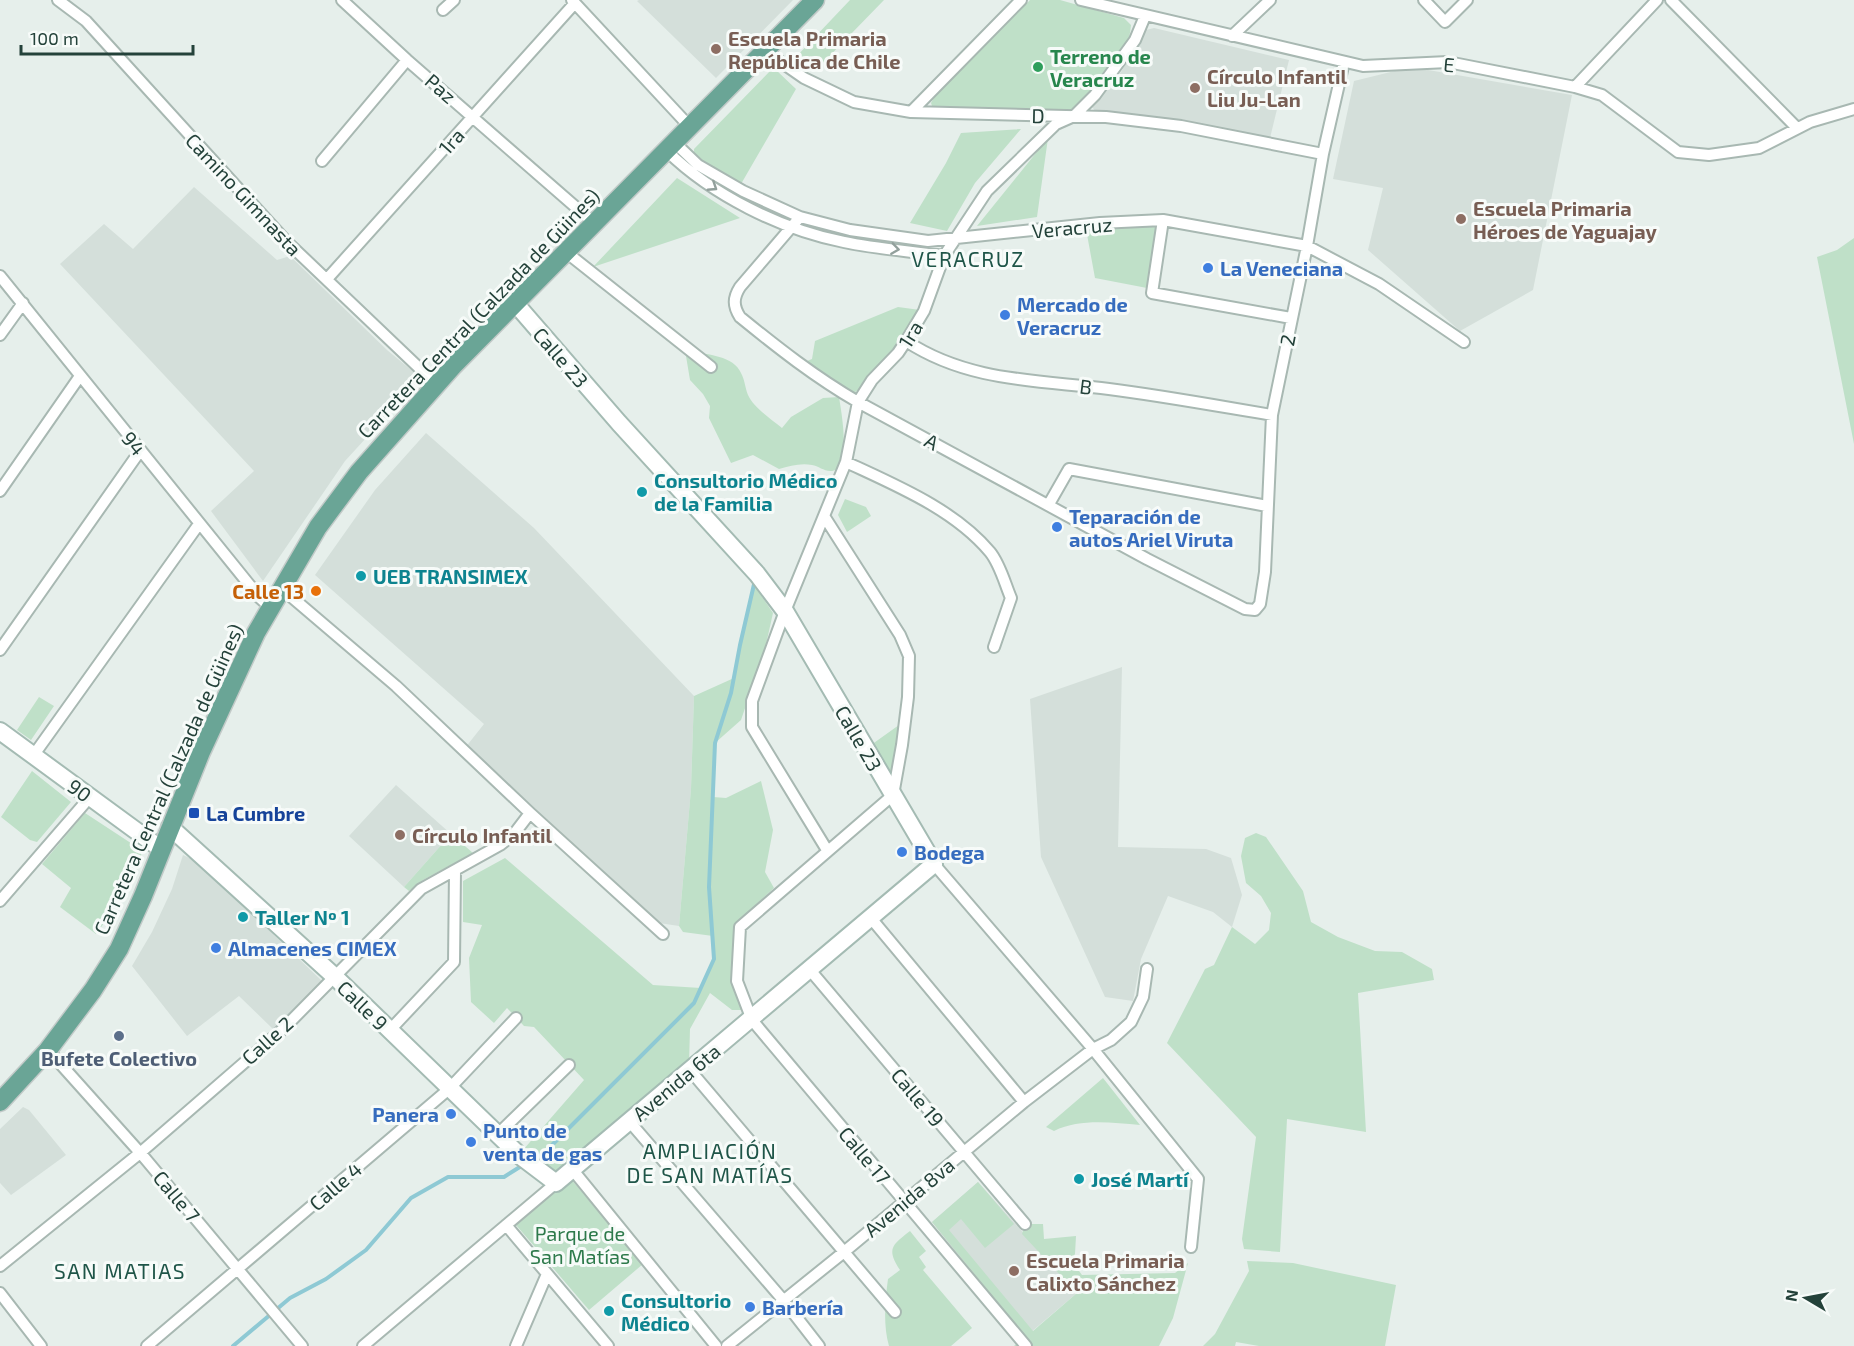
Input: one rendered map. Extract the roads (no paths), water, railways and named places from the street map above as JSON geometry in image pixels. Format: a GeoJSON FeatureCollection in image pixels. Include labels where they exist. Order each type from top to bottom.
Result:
{"type":"FeatureCollection","features":[{"type":"Feature","properties":{"kind":"main road","name":"Carretera Central (Calzada de Güines)"},"geometry":{"type":"LineString","coordinates":[[0,1102],[48,1050],[93,990],[118,949],[143,896],[228,690],[270,607],[318,527],[359,472],[436,384],[815,0]]}},
{"type":"Feature","properties":{"kind":"street","name":"Camino Gimnasta"},"geometry":{"type":"LineString","coordinates":[[58,0],[86,21],[285,240],[436,384]]}},
{"type":"Feature","properties":{"kind":"street","name":"Paz"},"geometry":{"type":"LineString","coordinates":[[342,0],[407,60],[594,223]]}},
{"type":"Feature","properties":{"kind":"street"},"geometry":{"type":"LineString","coordinates":[[443,10],[454,0]]}},
{"type":"Feature","properties":{"kind":"street"},"geometry":{"type":"LineString","coordinates":[[911,112],[1021,0]]}},
{"type":"Feature","properties":{"kind":"street","name":"E"},"geometry":{"type":"LineString","coordinates":[[1082,0],[1363,66],[1448,62],[1575,87],[1602,95],[1678,152],[1709,155],[1759,148],[1810,122],[1854,109]]}},
{"type":"Feature","properties":{"kind":"street"},"geometry":{"type":"LineString","coordinates":[[1232,36],[1270,0]]}},
{"type":"Feature","properties":{"kind":"street"},"geometry":{"type":"LineString","coordinates":[[1424,0],[1444,22],[1467,0]]}},
{"type":"Feature","properties":{"kind":"street"},"geometry":{"type":"LineString","coordinates":[[1575,87],[1657,0]]}},
{"type":"Feature","properties":{"kind":"street"},"geometry":{"type":"LineString","coordinates":[[1671,0],[1797,128]]}},
{"type":"Feature","properties":{"kind":"street","name":"1ra"},"geometry":{"type":"LineString","coordinates":[[327,279],[574,2]]}},
{"type":"Feature","properties":{"kind":"street"},"geometry":{"type":"LineString","coordinates":[[574,2],[690,127]]}},
{"type":"Feature","properties":{"kind":"street","name":"1ra"},"geometry":{"type":"LineString","coordinates":[[827,850],[752,727],[752,701],[785,611],[846,462],[858,402],[872,380],[898,353],[906,341],[924,311],[944,256],[987,191],[1056,124],[1074,116],[1095,95],[1120,64],[1135,40],[1145,16]]}},
{"type":"Feature","properties":{"kind":"street","name":"D"},"geometry":{"type":"LineString","coordinates":[[765,51],[804,78],[854,102],[911,112],[1106,117],[1181,126],[1323,154]]}},
{"type":"Feature","properties":{"kind":"street"},"geometry":{"type":"LineString","coordinates":[[322,161],[407,60]]}},
{"type":"Feature","properties":{"kind":"street","name":"2"},"geometry":{"type":"LineString","coordinates":[[1245,609],[1255,610],[1260,604],[1265,572],[1272,415],[1307,246],[1323,154],[1344,62]]}},
{"type":"Feature","properties":{"kind":"street"},"geometry":{"type":"LineString","coordinates":[[671,147],[688,170],[719,191],[792,228],[844,242],[944,256]]}},
{"type":"Feature","properties":{"kind":"street","name":"Veracruz"},"geometry":{"type":"LineString","coordinates":[[671,147],[743,191],[800,217],[850,230],[928,241],[1095,224],[1163,220],[1307,246],[1379,284],[1464,342]]}},
{"type":"Feature","properties":{"kind":"street","name":"A"},"geometry":{"type":"LineString","coordinates":[[800,217],[740,287],[734,297],[735,309],[740,317],[799,364],[858,402],[1147,559],[1245,609]]}},
{"type":"Feature","properties":{"kind":"street"},"geometry":{"type":"LineString","coordinates":[[1163,220],[1152,293],[1291,318]]}},
{"type":"Feature","properties":{"kind":"street"},"geometry":{"type":"LineString","coordinates":[[566,252],[711,367]]}},
{"type":"Feature","properties":{"kind":"street","name":"94"},"geometry":{"type":"LineString","coordinates":[[0,276],[199,524],[270,607]]}},
{"type":"Feature","properties":{"kind":"street"},"geometry":{"type":"LineString","coordinates":[[0,335],[23,303]]}},
{"type":"Feature","properties":{"kind":"street","name":"Calle 23"},"geometry":{"type":"LineString","coordinates":[[515,303],[619,423],[757,574],[785,611],[934,864],[1093,1049],[1198,1179],[1191,1247]]}},
{"type":"Feature","properties":{"kind":"street","name":"B"},"geometry":{"type":"LineString","coordinates":[[906,341],[928,355],[967,370],[994,376],[1111,389],[1272,415]]}},
{"type":"Feature","properties":{"kind":"street"},"geometry":{"type":"LineString","coordinates":[[0,491],[80,376]]}},
{"type":"Feature","properties":{"kind":"street"},"geometry":{"type":"LineString","coordinates":[[0,650],[140,451]]}},
{"type":"Feature","properties":{"kind":"street"},"geometry":{"type":"LineString","coordinates":[[846,462],[889,482],[962,523],[991,554],[1011,598],[994,647]]}},
{"type":"Feature","properties":{"kind":"street"},"geometry":{"type":"LineString","coordinates":[[1049,504],[1069,469],[1267,506]]}},
{"type":"Feature","properties":{"kind":"street"},"geometry":{"type":"LineString","coordinates":[[752,1020],[737,981],[740,927],[892,795],[903,735],[908,697],[909,656],[900,635],[824,516]]}},
{"type":"Feature","properties":{"kind":"street"},"geometry":{"type":"LineString","coordinates":[[33,756],[199,524]]}},
{"type":"Feature","properties":{"kind":"street"},"geometry":{"type":"LineString","coordinates":[[281,588],[396,686],[530,813],[663,934]]}},
{"type":"Feature","properties":{"kind":"street","name":"90"},"geometry":{"type":"LineString","coordinates":[[0,731],[161,849]]}},
{"type":"Feature","properties":{"kind":"street"},"geometry":{"type":"LineString","coordinates":[[0,901],[90,797]]}},
{"type":"Feature","properties":{"kind":"street","name":"Calle 2"},"geometry":{"type":"LineString","coordinates":[[0,1266],[140,1153],[283,1029],[420,889],[500,845],[514,834],[530,813]]}},
{"type":"Feature","properties":{"kind":"street","name":"Calle 9"},"geometry":{"type":"LineString","coordinates":[[170,827],[334,976],[519,1155],[549,1178]]}},
{"type":"Feature","properties":{"kind":"street","name":"Avenida 6ta"},"geometry":{"type":"LineString","coordinates":[[363,1346],[507,1225],[549,1178],[573,1169],[934,864]]}},
{"type":"Feature","properties":{"kind":"street"},"geometry":{"type":"LineString","coordinates":[[390,1030],[454,962],[455,871]]}},
{"type":"Feature","properties":{"kind":"street"},"geometry":{"type":"LineString","coordinates":[[870,917],[1024,1102]]}},
{"type":"Feature","properties":{"kind":"street","name":"Avenida 8va"},"geometry":{"type":"LineString","coordinates":[[727,1346],[1024,1102],[1093,1049],[1111,1040],[1131,1022],[1143,997],[1147,969]]}},
{"type":"Feature","properties":{"kind":"street","name":"Calle 19"},"geometry":{"type":"LineString","coordinates":[[810,970],[1025,1224]]}},
{"type":"Feature","properties":{"kind":"street","name":"Calle 4"},"geometry":{"type":"LineString","coordinates":[[147,1346],[449,1089],[516,1018]]}},
{"type":"Feature","properties":{"kind":"street","name":"Calle 17"},"geometry":{"type":"LineString","coordinates":[[752,1020],[1026,1346]]}},
{"type":"Feature","properties":{"kind":"street","name":"Calle 7"},"geometry":{"type":"LineString","coordinates":[[48,1050],[140,1153],[302,1346]]}},
{"type":"Feature","properties":{"kind":"street"},"geometry":{"type":"LineString","coordinates":[[498,1134],[569,1065]]}},
{"type":"Feature","properties":{"kind":"street"},"geometry":{"type":"LineString","coordinates":[[689,1069],[895,1312]]}},
{"type":"Feature","properties":{"kind":"street"},"geometry":{"type":"LineString","coordinates":[[629,1121],[784,1301],[819,1346]]}},
{"type":"Feature","properties":{"kind":"street"},"geometry":{"type":"LineString","coordinates":[[573,1169],[716,1346]]}},
{"type":"Feature","properties":{"kind":"street"},"geometry":{"type":"LineString","coordinates":[[507,1225],[608,1346]]}},
{"type":"Feature","properties":{"kind":"street"},"geometry":{"type":"LineString","coordinates":[[516,1346],[547,1274]]}},
{"type":"Feature","properties":{"kind":"street"},"geometry":{"type":"LineString","coordinates":[[0,1293],[42,1346]]}},
{"type":"Feature","properties":{"kind":"waterway"},"geometry":{"type":"LineString","coordinates":[[532,1160],[548,1149],[694,1003],[714,959],[709,887],[715,743],[731,693],[755,580]]}},
{"type":"Feature","properties":{"kind":"waterway"},"geometry":{"type":"LineString","coordinates":[[233,1346],[290,1298],[326,1279],[366,1250],[411,1198],[448,1177],[504,1177],[523,1165]]}},
{"type":"Feature","properties":{"kind":"place","name":"Escuela Primaria República de Chile"},"geometry":{"type":"Point","coordinates":[716,49]}},
{"type":"Feature","properties":{"kind":"place","name":"Terreno de Veracruz"},"geometry":{"type":"Point","coordinates":[1038,67]}},
{"type":"Feature","properties":{"kind":"place","name":"Círculo Infantil Liu Ju-Lan"},"geometry":{"type":"Point","coordinates":[1195,88]}},
{"type":"Feature","properties":{"kind":"place","name":"Escuela Primaria Héroes de Yaguajay"},"geometry":{"type":"Point","coordinates":[1461,219]}},
{"type":"Feature","properties":{"kind":"place","name":"La Veneciana"},"geometry":{"type":"Point","coordinates":[1208,268]}},
{"type":"Feature","properties":{"kind":"place","name":"Mercado de Veracruz"},"geometry":{"type":"Point","coordinates":[1005,315]}},
{"type":"Feature","properties":{"kind":"place","name":"Consultorio Médico de la Familia"},"geometry":{"type":"Point","coordinates":[642,492]}},
{"type":"Feature","properties":{"kind":"place","name":"Teparación de autos Ariel Viruta"},"geometry":{"type":"Point","coordinates":[1057,527]}},
{"type":"Feature","properties":{"kind":"place","name":"UEB TRANSIMEX"},"geometry":{"type":"Point","coordinates":[361,576]}},
{"type":"Feature","properties":{"kind":"place","name":"Calle 13"},"geometry":{"type":"Point","coordinates":[316,591]}},
{"type":"Feature","properties":{"kind":"place","name":"La Cumbre"},"geometry":{"type":"Point","coordinates":[194,813]}},
{"type":"Feature","properties":{"kind":"place","name":"Círculo Infantil"},"geometry":{"type":"Point","coordinates":[400,835]}},
{"type":"Feature","properties":{"kind":"place","name":"Bodega"},"geometry":{"type":"Point","coordinates":[902,852]}},
{"type":"Feature","properties":{"kind":"place","name":"Taller Nº 1"},"geometry":{"type":"Point","coordinates":[243,917]}},
{"type":"Feature","properties":{"kind":"place","name":"Almacenes CIMEX"},"geometry":{"type":"Point","coordinates":[216,948]}},
{"type":"Feature","properties":{"kind":"place","name":"Bufete Colectivo"},"geometry":{"type":"Point","coordinates":[119,1036]}},
{"type":"Feature","properties":{"kind":"place","name":"Panera"},"geometry":{"type":"Point","coordinates":[451,1114]}},
{"type":"Feature","properties":{"kind":"place","name":"Punto de venta de gas"},"geometry":{"type":"Point","coordinates":[471,1142]}},
{"type":"Feature","properties":{"kind":"place","name":"José Martí"},"geometry":{"type":"Point","coordinates":[1079,1179]}},
{"type":"Feature","properties":{"kind":"place","name":"Escuela Primaria Calixto Sánchez"},"geometry":{"type":"Point","coordinates":[1014,1271]}},
{"type":"Feature","properties":{"kind":"place","name":"Barbería"},"geometry":{"type":"Point","coordinates":[750,1307]}},
{"type":"Feature","properties":{"kind":"place","name":"Consultorio Médico"},"geometry":{"type":"Point","coordinates":[609,1311]}},
{"type":"Feature","properties":{"kind":"district","name":"VERACRUZ"},"geometry":{"type":"Point","coordinates":[968,258]}},
{"type":"Feature","properties":{"kind":"district","name":"AMPLIACIÓN DE SAN MATÍAS"},"geometry":{"type":"Point","coordinates":[710,1162]}},
{"type":"Feature","properties":{"kind":"district","name":"SAN MATIAS"},"geometry":{"type":"Point","coordinates":[120,1270]}},
{"type":"Feature","properties":{"kind":"park label","name":"Parque de San Matías"},"geometry":{"type":"Point","coordinates":[580,1244]}}]}
